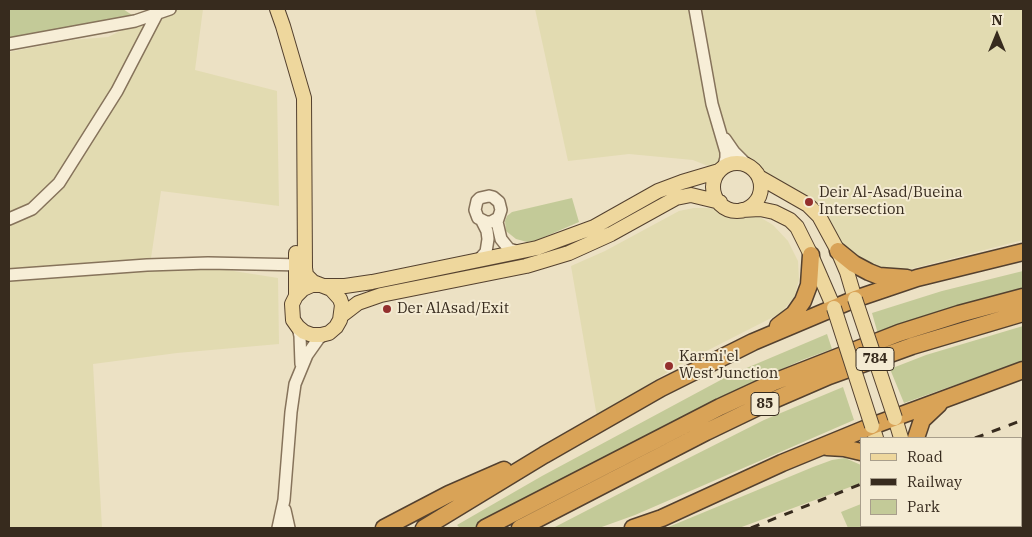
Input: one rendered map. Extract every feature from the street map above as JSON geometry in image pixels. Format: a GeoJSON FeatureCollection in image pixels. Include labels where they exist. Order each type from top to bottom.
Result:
{"type":"FeatureCollection","features":[{"type":"Feature","properties":{"kind":"highway"},"geometry":{"type":"LineString","coordinates":[[838,251],[860,268],[879,276],[916,278]]}},
{"type":"Feature","properties":{"kind":"highway"},"geometry":{"type":"LineString","coordinates":[[424,528],[544,455],[661,388],[746,346],[834,308],[916,278],[1023,252]]}},
{"type":"Feature","properties":{"kind":"highway"},"geometry":{"type":"LineString","coordinates":[[746,346],[787,320],[799,308],[806,295],[811,255]]}},
{"type":"Feature","properties":{"kind":"highway","name":"85"},"geometry":{"type":"LineString","coordinates":[[485,528],[720,407],[774,382],[899,333],[959,314],[1023,297]]}},
{"type":"Feature","properties":{"kind":"highway","name":"85"},"geometry":{"type":"LineString","coordinates":[[520,528],[714,428],[829,376],[912,346],[1023,313]]}},
{"type":"Feature","properties":{"kind":"highway"},"geometry":{"type":"LineString","coordinates":[[633,528],[662,518],[782,463],[823,447],[874,432],[895,418],[1023,370]]}},
{"type":"Feature","properties":{"kind":"highway"},"geometry":{"type":"LineString","coordinates":[[916,437],[922,420],[948,397]]}},
{"type":"Feature","properties":{"kind":"highway"},"geometry":{"type":"LineString","coordinates":[[823,447],[844,448],[860,452]]}},
{"type":"Feature","properties":{"kind":"highway"},"geometry":{"type":"LineString","coordinates":[[384,528],[472,483],[544,455]]}},
{"type":"Feature","properties":{"kind":"main road"},"geometry":{"type":"LineString","coordinates":[[277,9],[304,98],[304,152],[299,202],[300,264],[296,296],[292,304],[293,320],[304,332],[312,335],[324,334],[336,327],[341,316],[342,305],[340,299],[331,289],[309,279],[300,264]]}},
{"type":"Feature","properties":{"kind":"main road"},"geometry":{"type":"LineString","coordinates":[[296,296],[307,287],[345,286],[372,282],[537,248],[578,233],[658,191],[721,170],[733,163],[741,163],[748,166]]}},
{"type":"Feature","properties":{"kind":"main road","name":"784"},"geometry":{"type":"LineString","coordinates":[[748,166],[759,177],[808,204],[819,216],[847,272],[902,437]]}},
{"type":"Feature","properties":{"kind":"main road"},"geometry":{"type":"LineString","coordinates":[[720,202],[714,192],[713,185],[721,170]]}},
{"type":"Feature","properties":{"kind":"main road"},"geometry":{"type":"LineString","coordinates":[[742,210],[755,203],[761,191],[759,177]]}},
{"type":"Feature","properties":{"kind":"main road","name":"784"},"geometry":{"type":"LineString","coordinates":[[341,316],[358,303],[380,295],[526,266],[569,253],[610,234],[676,198],[691,195],[720,202],[728,208],[742,210],[760,209],[781,215],[797,227],[834,308],[874,432]]}},
{"type":"Feature","properties":{"kind":"street"},"geometry":{"type":"LineString","coordinates":[[9,44],[135,21],[170,9]]}},
{"type":"Feature","properties":{"kind":"street"},"geometry":{"type":"LineString","coordinates":[[695,9],[712,104],[726,152],[726,158],[721,170]]}},
{"type":"Feature","properties":{"kind":"street"},"geometry":{"type":"LineString","coordinates":[[9,219],[32,209],[60,183],[118,91],[157,14]]}},
{"type":"Feature","properties":{"kind":"street"},"geometry":{"type":"LineString","coordinates":[[720,131],[734,152],[748,166]]}},
{"type":"Feature","properties":{"kind":"street"},"geometry":{"type":"LineString","coordinates":[[478,261],[486,252],[488,239],[487,231],[476,214],[475,206],[480,198],[484,196],[493,197],[499,202],[501,210],[498,226],[501,239],[509,248],[519,252]]}},
{"type":"Feature","properties":{"kind":"street"},"geometry":{"type":"LineString","coordinates":[[482,221],[491,222],[498,218]]}},
{"type":"Feature","properties":{"kind":"street"},"geometry":{"type":"LineString","coordinates":[[9,275],[147,265],[208,263],[300,264]]}},
{"type":"Feature","properties":{"kind":"street"},"geometry":{"type":"LineString","coordinates":[[298,327],[301,366]]}},
{"type":"Feature","properties":{"kind":"street"},"geometry":{"type":"LineString","coordinates":[[278,528],[284,500],[295,384],[301,366],[314,344],[324,334]]}},
{"type":"Feature","properties":{"kind":"street"},"geometry":{"type":"LineString","coordinates":[[284,500],[289,528]]}},
{"type":"Feature","properties":{"kind":"shaded area"},"geometry":{"type":"Polygon","coordinates":[[[165,9],[203,9],[195,70],[277,91],[279,206],[161,191],[151,258],[278,278],[279,344],[177,353],[93,364],[102,528],[9,528],[9,52],[72,40],[108,37],[165,9]]]}},
{"type":"Feature","properties":{"kind":"shaded area"},"geometry":{"type":"Polygon","coordinates":[[[535,9],[1023,9],[1023,240],[903,271],[880,267],[858,258],[842,244],[831,222],[820,208],[763,177],[748,164],[739,162],[713,168],[693,160],[629,154],[568,161],[535,9]]]}},
{"type":"Feature","properties":{"kind":"shaded area"},"geometry":{"type":"Polygon","coordinates":[[[694,208],[716,209],[722,215],[740,217],[753,213],[773,225],[788,241],[798,261],[799,279],[795,296],[781,313],[679,365],[597,417],[571,266],[605,251],[679,211],[694,208]]]}},
{"type":"Feature","properties":{"kind":"shaded area"},"geometry":{"type":"Polygon","coordinates":[[[1022,444],[1023,528],[944,528],[1022,527],[1022,444]]]}},
{"type":"Feature","properties":{"kind":"green space"},"geometry":{"type":"Polygon","coordinates":[[[9,9],[123,9],[135,17],[9,47],[9,9]]]}},
{"type":"Feature","properties":{"kind":"green space"},"geometry":{"type":"Polygon","coordinates":[[[572,198],[579,222],[535,241],[527,242],[516,239],[506,231],[505,221],[512,212],[572,198]]]}},
{"type":"Feature","properties":{"kind":"green space"},"geometry":{"type":"Polygon","coordinates":[[[1023,271],[1023,288],[878,334],[872,313],[942,291],[1023,271]]]}},
{"type":"Feature","properties":{"kind":"green space"},"geometry":{"type":"Polygon","coordinates":[[[1023,326],[1023,361],[904,403],[890,369],[926,355],[1023,326]]]}},
{"type":"Feature","properties":{"kind":"green space"},"geometry":{"type":"Polygon","coordinates":[[[827,334],[832,349],[762,378],[529,497],[477,528],[460,528],[457,525],[542,476],[730,375],[827,334]]]}},
{"type":"Feature","properties":{"kind":"green space"},"geometry":{"type":"Polygon","coordinates":[[[843,387],[854,420],[635,515],[599,528],[553,528],[764,420],[843,387]]]}},
{"type":"Feature","properties":{"kind":"green space"},"geometry":{"type":"Polygon","coordinates":[[[845,458],[860,465],[860,483],[739,528],[666,528],[813,467],[832,460],[845,458]]]}},
{"type":"Feature","properties":{"kind":"green space"},"geometry":{"type":"Polygon","coordinates":[[[860,504],[860,527],[878,528],[848,528],[841,512],[860,504]]]}},
{"type":"Feature","properties":{"kind":"railway"},"geometry":{"type":"LineString","coordinates":[[978,437],[1023,420]]}},
{"type":"Feature","properties":{"kind":"railway"},"geometry":{"type":"LineString","coordinates":[[751,528],[860,484]]}},
{"type":"Feature","properties":{"kind":"place","name":"Deir Al-Asad/Bueina Intersection"},"geometry":{"type":"Point","coordinates":[809,202]}},
{"type":"Feature","properties":{"kind":"place","name":"Der AlAsad/Exit"},"geometry":{"type":"Point","coordinates":[387,309]}},
{"type":"Feature","properties":{"kind":"place","name":"Karmi'el West Junction"},"geometry":{"type":"Point","coordinates":[669,366]}}]}
